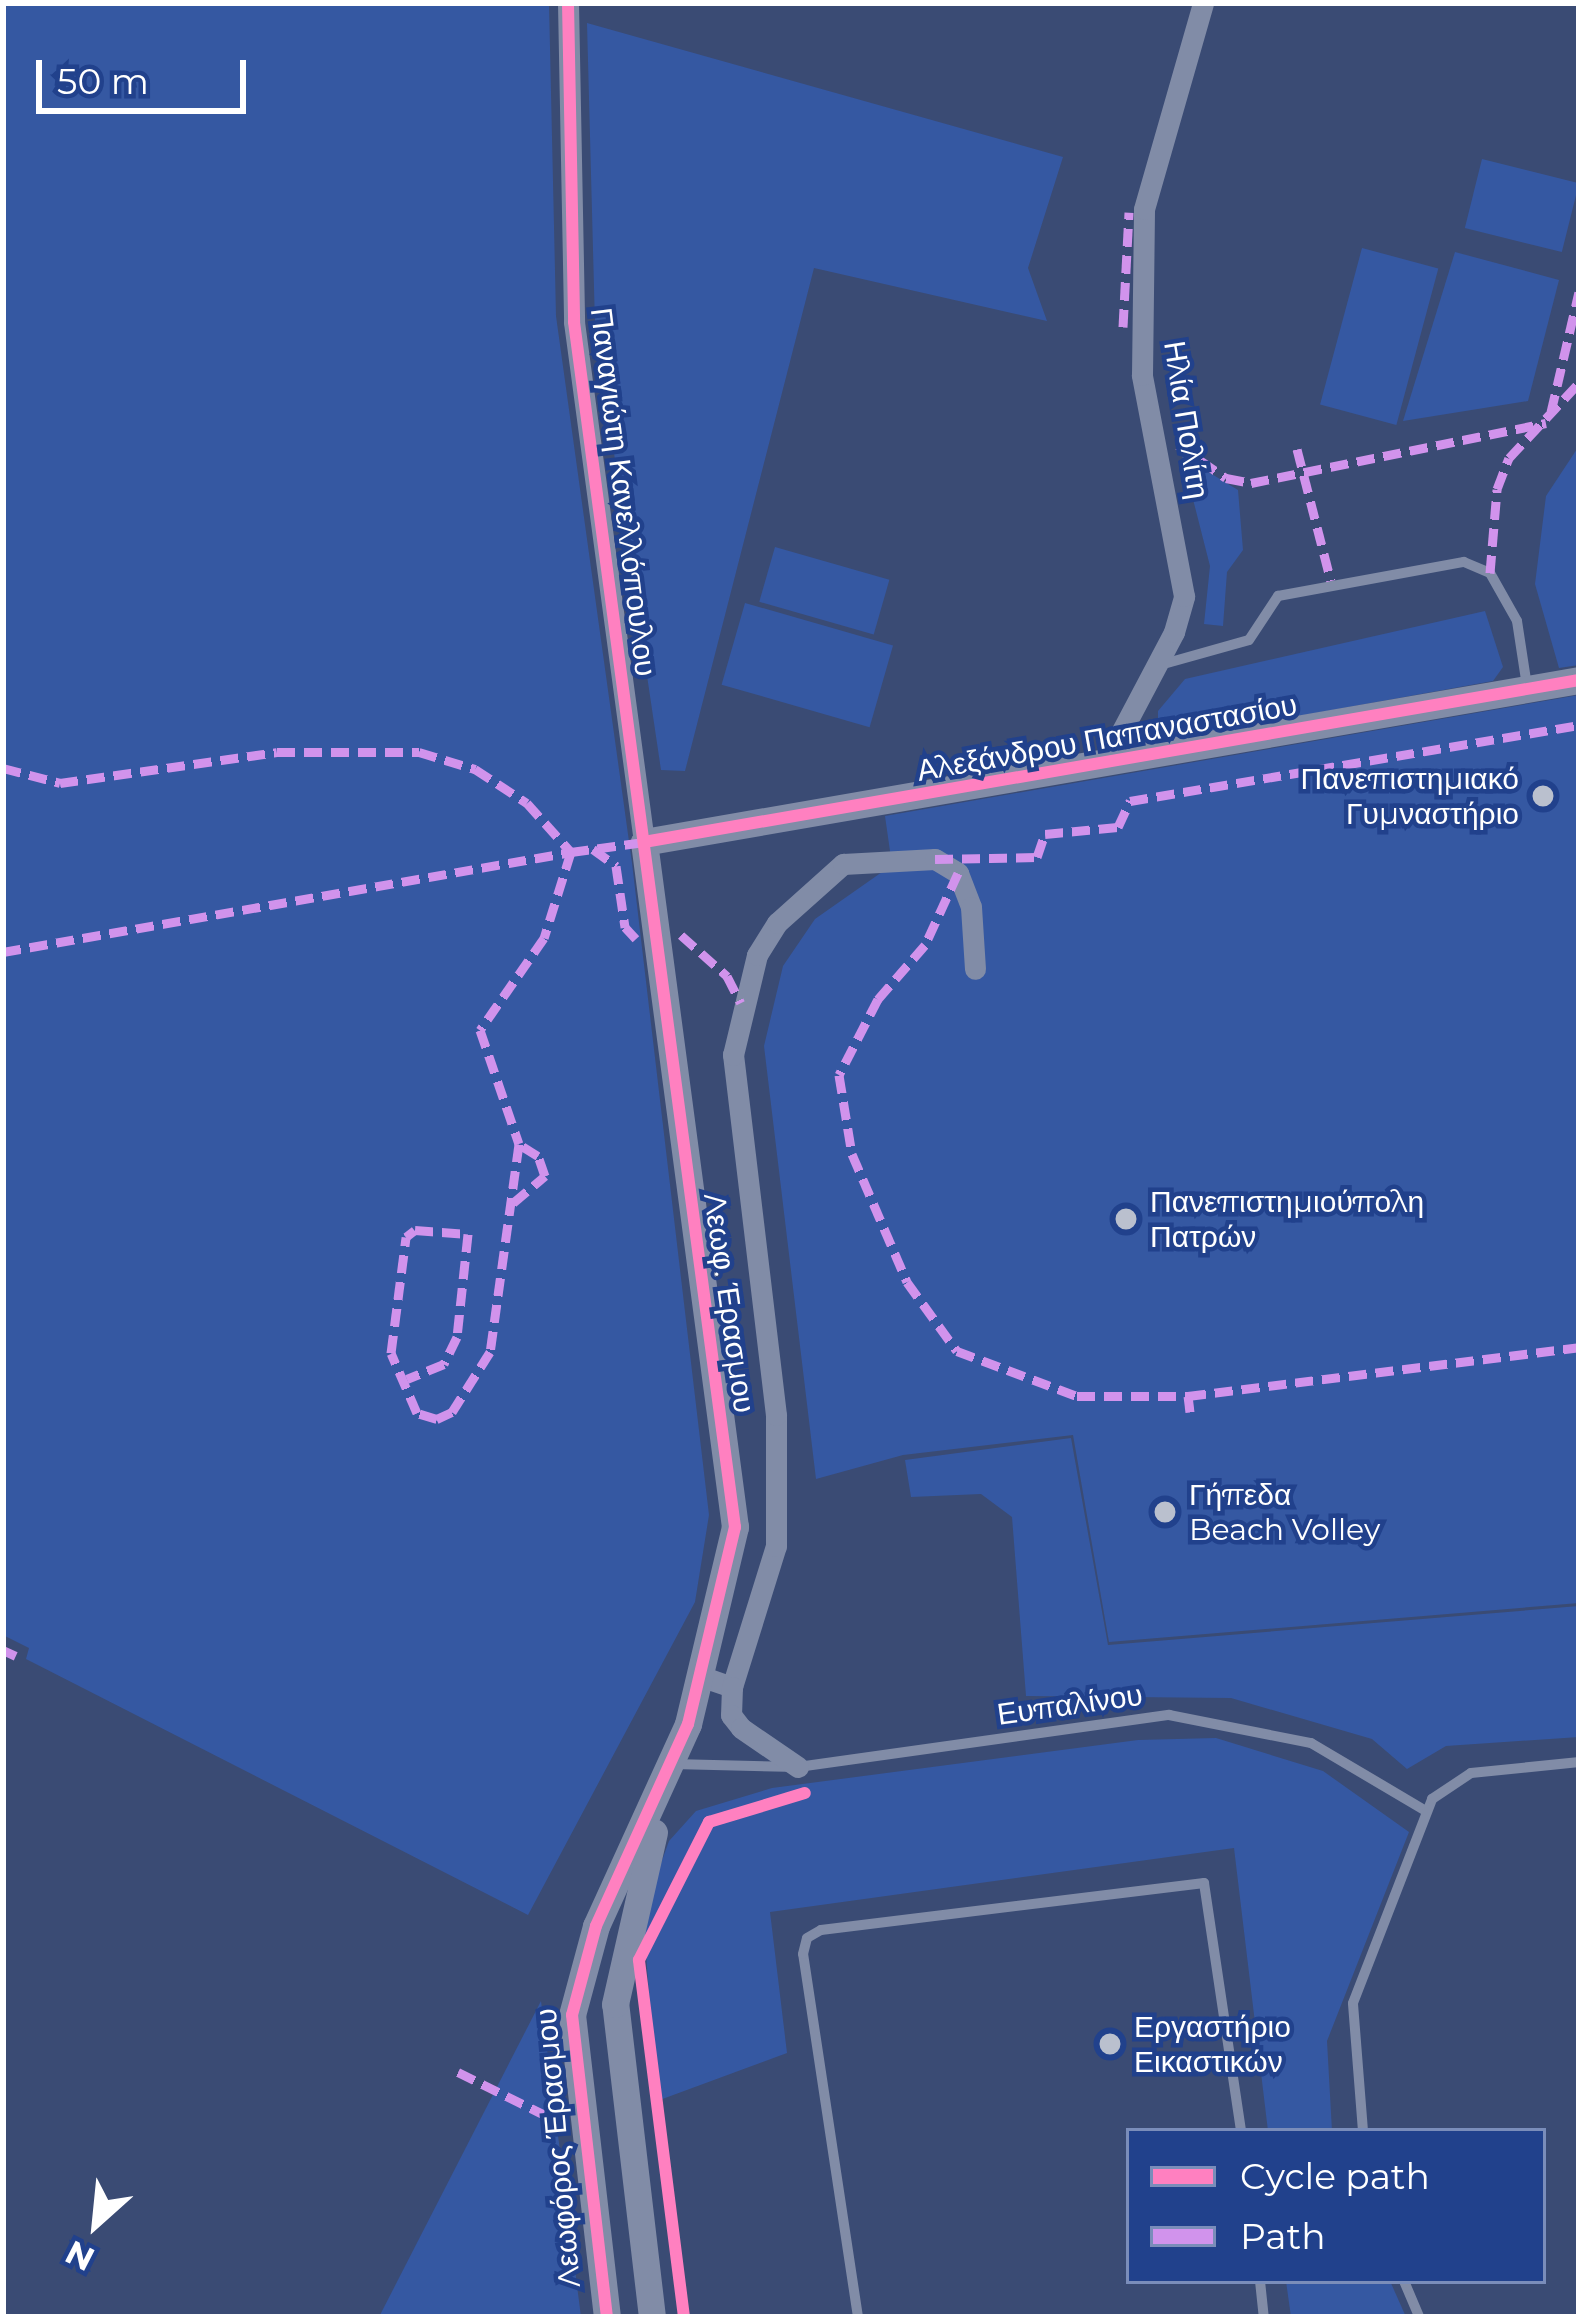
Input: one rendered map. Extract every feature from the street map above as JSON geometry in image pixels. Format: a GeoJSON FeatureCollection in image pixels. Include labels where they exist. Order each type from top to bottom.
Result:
{"type":"FeatureCollection","features":[{"type":"Feature","properties":{"kind":"street","name":"Παναγιώτη Κανελλόπουλου"},"geometry":{"type":"LineString","coordinates":[[568,3],[574,322],[644,842]]}},
{"type":"Feature","properties":{"kind":"street","name":"Ηλία Πολίτη"},"geometry":{"type":"LineString","coordinates":[[1105,763],[1155,667],[1184,586],[1142,375],[1144,209],[1203,3]]}},
{"type":"Feature","properties":{"kind":"street","name":"Αλεξάνδρου Παπαναστασίου"},"geometry":{"type":"LineString","coordinates":[[644,842],[1579,680]]}},
{"type":"Feature","properties":{"kind":"street","name":"Λεωφ. Έρασμου"},"geometry":{"type":"LineString","coordinates":[[644,842],[735,1527],[703,1677],[673,1764]]}},
{"type":"Feature","properties":{"kind":"street"},"geometry":{"type":"LineString","coordinates":[[798,1767],[741,1729],[731,1715],[732,1687],[769,1586],[777,1514],[776,1415],[733,1055],[745,988],[777,923],[843,864],[935,859],[958,873],[971,907],[974,968]]}},
{"type":"Feature","properties":{"kind":"street"},"geometry":{"type":"LineString","coordinates":[[703,1677],[732,1687]]}},
{"type":"Feature","properties":{"kind":"street"},"geometry":{"type":"LineString","coordinates":[[652,2317],[616,1989],[673,1764]]}},
{"type":"Feature","properties":{"kind":"street","name":"Λεωφόρος Έρασμου"},"geometry":{"type":"LineString","coordinates":[[607,2317],[572,2015],[596,1926],[673,1764]]}},
{"type":"Feature","properties":{"kind":"lane"},"geometry":{"type":"LineString","coordinates":[[1155,667],[1249,640],[1278,596],[1464,562],[1490,573],[1517,621],[1527,689]]}},
{"type":"Feature","properties":{"kind":"lane","name":"Ευπαλίνου"},"geometry":{"type":"LineString","coordinates":[[673,1764],[798,1767],[1168,1715],[1311,1743],[1426,1811]]}},
{"type":"Feature","properties":{"kind":"lane"},"geometry":{"type":"LineString","coordinates":[[1364,2128],[1353,2003],[1426,1811],[1457,1778],[1579,1762]]}},
{"type":"Feature","properties":{"kind":"lane"},"geometry":{"type":"LineString","coordinates":[[859,2317],[802,1954],[807,1938],[821,1930],[1204,1883],[1241,2128]]}},
{"type":"Feature","properties":{"kind":"lane"},"geometry":{"type":"LineString","coordinates":[[1260,2284],[1264,2317]]}},
{"type":"Feature","properties":{"kind":"lane"},"geometry":{"type":"LineString","coordinates":[[1405,2284],[1419,2317]]}},
{"type":"Feature","properties":{"kind":"shaded area"},"geometry":{"type":"Polygon","coordinates":[[[3,3],[549,3],[556,316],[632,863],[709,1515],[695,1602],[528,1915],[26,1659],[29,1648],[3,1635],[3,3]]]}},
{"type":"Feature","properties":{"kind":"shaded area"},"geometry":{"type":"Polygon","coordinates":[[[587,23],[1063,157],[1028,268],[1047,321],[814,268],[685,771],[661,770],[595,325],[587,23]]]}},
{"type":"Feature","properties":{"kind":"shaded area"},"geometry":{"type":"Polygon","coordinates":[[[1482,159],[1579,183],[1562,252],[1465,228],[1482,159]]]}},
{"type":"Feature","properties":{"kind":"shaded area"},"geometry":{"type":"Polygon","coordinates":[[[1362,248],[1438,268],[1396,425],[1320,404],[1362,248]]]}},
{"type":"Feature","properties":{"kind":"shaded area"},"geometry":{"type":"Polygon","coordinates":[[[1455,252],[1559,280],[1528,401],[1403,421],[1455,252]]]}},
{"type":"Feature","properties":{"kind":"shaded area"},"geometry":{"type":"Polygon","coordinates":[[[1579,446],[1579,665],[1559,668],[1535,584],[1546,496],[1579,446]]]}},
{"type":"Feature","properties":{"kind":"shaded area"},"geometry":{"type":"Polygon","coordinates":[[[1182,456],[1238,490],[1243,550],[1227,572],[1223,626],[1204,624],[1210,566],[1182,456]]]}},
{"type":"Feature","properties":{"kind":"shaded area"},"geometry":{"type":"Polygon","coordinates":[[[775,547],[889,580],[874,635],[759,602],[775,547]]]}},
{"type":"Feature","properties":{"kind":"shaded area"},"geometry":{"type":"Polygon","coordinates":[[[745,603],[893,645],[870,727],[722,685],[745,603]]]}},
{"type":"Feature","properties":{"kind":"shaded area"},"geometry":{"type":"Polygon","coordinates":[[[1485,611],[1503,667],[1493,681],[1171,739],[1158,734],[1158,711],[1185,679],[1485,611]]]}},
{"type":"Feature","properties":{"kind":"shaded area"},"geometry":{"type":"Polygon","coordinates":[[[1579,695],[1579,1603],[1109,1642],[1073,1435],[903,1455],[816,1479],[764,1046],[783,966],[815,919],[892,865],[885,816],[1579,695]]]}},
{"type":"Feature","properties":{"kind":"shaded area"},"geometry":{"type":"Polygon","coordinates":[[[1071,1438],[1108,1645],[1579,1606],[1579,1737],[1446,1746],[1407,1769],[1372,1739],[1231,1698],[1026,1696],[1012,1517],[981,1494],[911,1497],[905,1460],[1071,1438]]]}},
{"type":"Feature","properties":{"kind":"shaded area"},"geometry":{"type":"Polygon","coordinates":[[[1216,1738],[1323,1771],[1409,1832],[1327,2041],[1332,2128],[1268,2128],[1234,1848],[770,1912],[787,2053],[657,2101],[643,1913],[669,1841],[696,1811],[772,1788],[1138,1740],[1216,1738]]]}},
{"type":"Feature","properties":{"kind":"shaded area"},"geometry":{"type":"Polygon","coordinates":[[[541,2001],[581,2317],[379,2317],[541,2001]]]}},
{"type":"Feature","properties":{"kind":"shaded area"},"geometry":{"type":"Polygon","coordinates":[[[1286,2284],[1391,2284],[1406,2317],[1291,2317],[1286,2284]]]}},
{"type":"Feature","properties":{"kind":"marked path"},"geometry":{"type":"LineString","coordinates":[[1123,327],[1129,212]]}},
{"type":"Feature","properties":{"kind":"marked path"},"geometry":{"type":"LineString","coordinates":[[1551,412],[1579,292]]}},
{"type":"Feature","properties":{"kind":"marked path"},"geometry":{"type":"LineString","coordinates":[[1490,573],[1497,489],[1509,458],[1579,383]]}},
{"type":"Feature","properties":{"kind":"marked path"},"geometry":{"type":"LineString","coordinates":[[1178,445],[1226,478],[1251,483],[1546,423]]}},
{"type":"Feature","properties":{"kind":"marked path"},"geometry":{"type":"LineString","coordinates":[[1297,449],[1331,581]]}},
{"type":"Feature","properties":{"kind":"marked path"},"geometry":{"type":"LineString","coordinates":[[935,859],[1037,857],[1045,834],[1118,827],[1130,801],[1579,725]]}},
{"type":"Feature","properties":{"kind":"marked path"},"geometry":{"type":"LineString","coordinates":[[3,768],[60,783],[277,752],[419,752],[475,769],[527,803],[571,852],[644,842]]}},
{"type":"Feature","properties":{"kind":"marked path"},"geometry":{"type":"LineString","coordinates":[[593,849],[616,866],[625,927],[636,939]]}},
{"type":"Feature","properties":{"kind":"marked path"},"geometry":{"type":"LineString","coordinates":[[3,952],[571,852],[544,938],[480,1030],[519,1144],[490,1352],[452,1412],[437,1419],[417,1413],[391,1353],[406,1237],[415,1230],[468,1234],[457,1337],[444,1364],[407,1379]]}},
{"type":"Feature","properties":{"kind":"marked path"},"geometry":{"type":"LineString","coordinates":[[958,873],[925,945],[878,999],[839,1075],[852,1154],[907,1282],[957,1351],[1077,1396],[1188,1396]]}},
{"type":"Feature","properties":{"kind":"marked path"},"geometry":{"type":"LineString","coordinates":[[681,935],[727,976],[741,1003]]}},
{"type":"Feature","properties":{"kind":"marked path"},"geometry":{"type":"LineString","coordinates":[[513,1203],[545,1176],[538,1156],[519,1144]]}},
{"type":"Feature","properties":{"kind":"marked path"},"geometry":{"type":"LineString","coordinates":[[1190,1412],[1188,1396],[1579,1347]]}},
{"type":"Feature","properties":{"kind":"marked path"},"geometry":{"type":"LineString","coordinates":[[3,1650],[16,1656]]}},
{"type":"Feature","properties":{"kind":"marked path"},"geometry":{"type":"LineString","coordinates":[[458,2072],[543,2114]]}},
{"type":"Feature","properties":{"kind":"cycle path"},"geometry":{"type":"LineString","coordinates":[[568,3],[574,322],[735,1527],[688,1724],[596,1926],[572,2015],[607,2317]]}},
{"type":"Feature","properties":{"kind":"cycle path"},"geometry":{"type":"LineString","coordinates":[[644,842],[1579,680]]}},
{"type":"Feature","properties":{"kind":"cycle path"},"geometry":{"type":"LineString","coordinates":[[684,2317],[639,1960],[709,1822],[805,1793]]}},
{"type":"Feature","properties":{"kind":"place","name":"Πανεπιστημιακό Γυμναστήριο"},"geometry":{"type":"Point","coordinates":[1543,796]}},
{"type":"Feature","properties":{"kind":"place","name":"Πανεπιστημιούπολη Πατρών"},"geometry":{"type":"Point","coordinates":[1126,1219]}},
{"type":"Feature","properties":{"kind":"place","name":"Γήπεδα Beach Volley"},"geometry":{"type":"Point","coordinates":[1165,1512]}},
{"type":"Feature","properties":{"kind":"place","name":"Εργαστήριο Εικαστικών"},"geometry":{"type":"Point","coordinates":[1110,2044]}}]}
